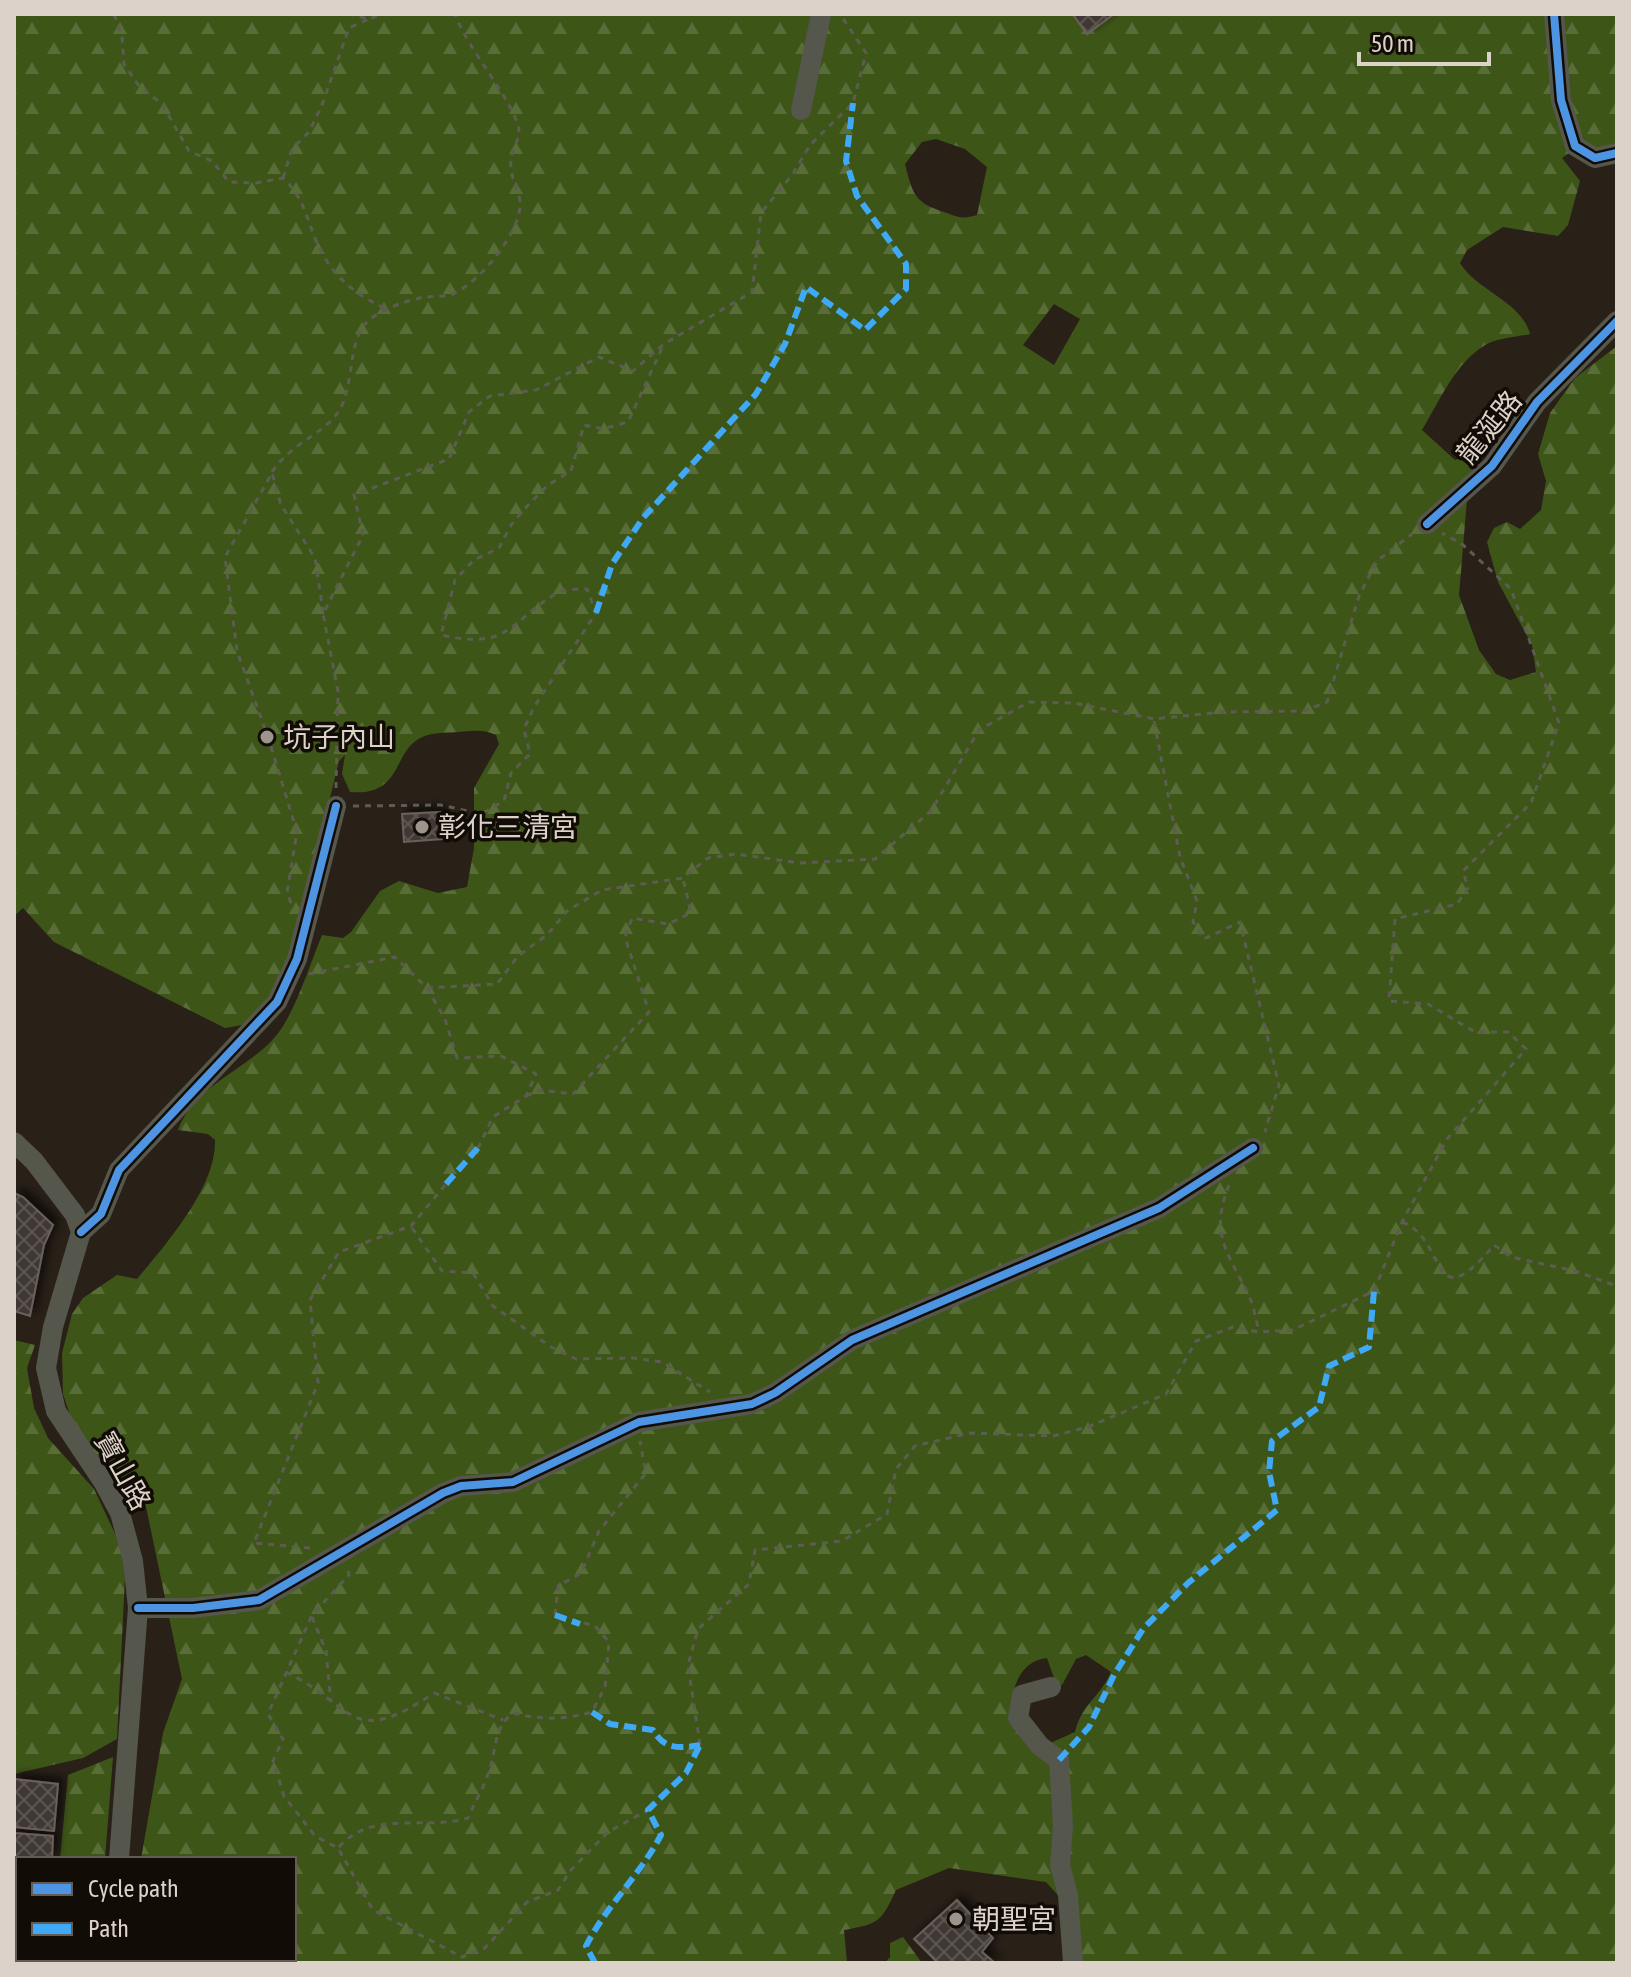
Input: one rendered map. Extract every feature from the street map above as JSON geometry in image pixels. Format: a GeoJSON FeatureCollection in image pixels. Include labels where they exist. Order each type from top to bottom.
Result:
{"type":"FeatureCollection","features":[{"type":"Feature","properties":{"kind":"street"},"geometry":{"type":"LineString","coordinates":[[801,110],[821,14]]}},
{"type":"Feature","properties":{"kind":"street"},"geometry":{"type":"LineString","coordinates":[[1554,14],[1561,100],[1575,146],[1595,158],[1617,153]]}},
{"type":"Feature","properties":{"kind":"street","name":"龍涎路"},"geometry":{"type":"LineString","coordinates":[[1427,524],[1492,466],[1537,402],[1617,321]]}},
{"type":"Feature","properties":{"kind":"street"},"geometry":{"type":"LineString","coordinates":[[14,1142],[34,1161],[75,1215],[81,1232],[101,1214],[119,1170],[277,1002],[297,959],[336,806]]}},
{"type":"Feature","properties":{"kind":"street"},"geometry":{"type":"LineString","coordinates":[[138,1608],[193,1608],[259,1600],[443,1493],[461,1486],[513,1482],[639,1422],[752,1404],[775,1393],[852,1340],[1159,1208],[1246,1153]]}},
{"type":"Feature","properties":{"kind":"street","name":"寶山路"},"geometry":{"type":"LineString","coordinates":[[81,1232],[53,1327],[46,1368],[56,1411],[120,1513],[133,1561],[138,1608],[119,1857]]}},
{"type":"Feature","properties":{"kind":"street"},"geometry":{"type":"LineString","coordinates":[[1051,1687],[1022,1695],[1018,1718],[1040,1746],[1059,1760],[1063,1826],[1060,1865],[1068,1895],[1073,1963]]}},
{"type":"Feature","properties":{"kind":"path"},"geometry":{"type":"LineString","coordinates":[[114,14],[122,37],[124,64],[139,86],[162,104],[189,151],[212,161],[229,182],[256,183],[283,178]]}},
{"type":"Feature","properties":{"kind":"path"},"geometry":{"type":"LineString","coordinates":[[348,14],[369,19]]}},
{"type":"Feature","properties":{"kind":"path"},"geometry":{"type":"LineString","coordinates":[[283,178],[292,149],[309,132],[322,105],[349,28],[383,14]]}},
{"type":"Feature","properties":{"kind":"path"},"geometry":{"type":"LineString","coordinates":[[293,908],[287,893],[297,832],[237,651],[225,557],[272,473],[296,444],[339,411],[352,371],[359,333],[366,322],[424,297],[452,295],[473,280],[508,242],[519,214],[520,200],[512,180],[511,159],[519,133],[513,111],[462,33],[455,14]]}},
{"type":"Feature","properties":{"kind":"path"},"geometry":{"type":"LineString","coordinates":[[323,614],[363,535],[354,495],[449,459],[469,412],[490,396],[536,390],[599,357],[633,371],[664,344],[752,292],[761,213],[792,175],[810,145],[853,103],[866,53],[840,14]]}},
{"type":"Feature","properties":{"kind":"path"},"geometry":{"type":"LineString","coordinates":[[283,178],[300,195],[319,248],[352,293],[388,310]]}},
{"type":"Feature","properties":{"kind":"path"},"geometry":{"type":"LineString","coordinates":[[272,473],[281,505],[315,558],[338,691],[336,806],[441,805],[481,814],[504,801],[511,773],[530,754],[524,729],[534,707],[596,613],[587,589],[559,591],[519,625],[494,637],[467,640],[441,635],[455,580],[474,560],[499,548],[511,525],[529,504],[548,485],[571,471],[584,425],[603,429],[628,422],[664,344]]}},
{"type":"Feature","properties":{"kind":"path"},"geometry":{"type":"LineString","coordinates":[[427,988],[497,984],[518,956],[547,935],[567,911],[602,890],[683,878],[708,858],[736,854],[800,863],[875,859],[931,811],[979,730],[1029,702],[1074,703],[1154,719],[1303,711],[1327,702],[1359,596],[1377,561],[1427,524],[1462,544],[1511,589],[1559,723],[1531,803],[1463,871],[1468,888],[1457,904],[1395,919],[1389,1001],[1428,1004],[1475,1032],[1508,1032],[1526,1049],[1447,1139],[1402,1222],[1374,1291],[1293,1330],[1259,1332],[1233,1327],[1196,1341],[1166,1394],[1088,1427],[1053,1436],[970,1433],[915,1446],[896,1469],[887,1514],[842,1541],[755,1550],[749,1584],[698,1629],[688,1665],[700,1745]]}},
{"type":"Feature","properties":{"kind":"path"},"geometry":{"type":"LineString","coordinates":[[1154,719],[1180,857],[1197,901],[1193,922],[1204,939],[1240,922],[1279,1085],[1269,1126],[1246,1153],[1222,1205],[1219,1237],[1250,1298],[1259,1332]]}},
{"type":"Feature","properties":{"kind":"path"},"geometry":{"type":"LineString","coordinates":[[478,1148],[493,1117],[526,1096],[540,1090],[573,1094],[649,1012],[625,937],[632,918],[668,924],[691,913],[683,878]]}},
{"type":"Feature","properties":{"kind":"path"},"geometry":{"type":"LineString","coordinates":[[297,959],[308,974],[395,957],[427,988],[445,1019],[457,1058],[501,1056],[536,1074],[526,1096]]}},
{"type":"Feature","properties":{"kind":"path"},"geometry":{"type":"LineString","coordinates":[[315,1549],[254,1543],[318,1383],[310,1300],[339,1252],[411,1226],[446,1184]]}},
{"type":"Feature","properties":{"kind":"path"},"geometry":{"type":"LineString","coordinates":[[1402,1222],[1414,1226],[1438,1265],[1452,1278],[1474,1270],[1494,1245],[1511,1257],[1575,1271],[1617,1286]]}},
{"type":"Feature","properties":{"kind":"path"},"geometry":{"type":"LineString","coordinates":[[411,1226],[442,1271],[473,1273],[493,1306],[551,1347],[576,1359],[633,1358],[662,1362],[711,1393]]}},
{"type":"Feature","properties":{"kind":"path"},"geometry":{"type":"LineString","coordinates":[[338,1848],[347,1838],[385,1824],[427,1821],[448,1824],[468,1818],[490,1769],[495,1740],[503,1720],[513,1713],[534,1718],[567,1719],[592,1712],[605,1687],[609,1642],[595,1626],[555,1615],[555,1592],[558,1586],[581,1573],[599,1531],[646,1473],[639,1422]]}},
{"type":"Feature","properties":{"kind":"path"},"geometry":{"type":"LineString","coordinates":[[345,1551],[349,1575],[312,1615],[268,1714],[283,1739],[273,1761],[284,1796],[315,1836],[338,1848],[373,1910],[462,1957],[485,1948],[527,1902],[558,1890],[570,1871],[608,1832],[648,1810]]}},
{"type":"Feature","properties":{"kind":"path"},"geometry":{"type":"LineString","coordinates":[[312,1615],[326,1651],[331,1702]]}},
{"type":"Feature","properties":{"kind":"path"},"geometry":{"type":"LineString","coordinates":[[285,1672],[353,1718],[386,1721],[434,1693],[503,1720]]}},
{"type":"Feature","properties":{"kind":"green space"},"geometry":{"type":"Polygon","coordinates":[[[14,14],[1077,14],[1075,17],[1087,34],[1114,14],[1617,14],[1617,151],[1580,146],[1562,158],[1580,181],[1568,225],[1558,236],[1503,227],[1467,250],[1460,263],[1477,281],[1518,313],[1530,334],[1492,342],[1476,351],[1457,371],[1422,430],[1455,460],[1482,450],[1469,476],[1459,595],[1479,650],[1496,674],[1510,680],[1536,672],[1532,645],[1498,582],[1487,542],[1494,528],[1507,522],[1520,529],[1541,510],[1546,481],[1538,454],[1550,413],[1575,378],[1617,346],[1617,1963],[1072,1963],[1065,1903],[1046,1882],[949,1868],[896,1890],[878,1920],[844,1930],[847,1963],[123,1963],[296,1961],[296,1857],[141,1857],[163,1733],[182,1679],[145,1502],[95,1453],[72,1421],[63,1394],[62,1353],[72,1314],[83,1298],[117,1275],[137,1279],[188,1214],[208,1176],[215,1140],[208,1134],[178,1130],[197,1100],[279,1032],[297,998],[322,935],[343,938],[351,932],[380,891],[399,881],[438,893],[467,887],[474,848],[474,788],[499,744],[496,735],[478,731],[428,735],[408,749],[390,779],[381,787],[368,791],[350,792],[342,774],[345,755],[339,761],[287,974],[248,1024],[225,1028],[54,942],[23,908],[14,916],[14,14]],[[936,139],[922,142],[905,164],[913,191],[922,202],[955,216],[977,215],[987,167],[965,149],[936,139]],[[1054,304],[1023,345],[1054,365],[1080,319],[1054,304]],[[1086,1655],[1076,1659],[1062,1685],[1054,1678],[1047,1658],[1027,1667],[1016,1684],[1012,1699],[1048,1744],[1075,1732],[1086,1707],[1111,1672],[1086,1655]]]}},
{"type":"Feature","properties":{"kind":"green space"},"geometry":{"type":"Polygon","coordinates":[[[14,1340],[35,1345],[27,1368],[34,1408],[48,1438],[94,1489],[126,1557],[117,1739],[83,1758],[14,1774],[14,1340]]]}},
{"type":"Feature","properties":{"kind":"green space"},"geometry":{"type":"Polygon","coordinates":[[[113,1757],[105,1857],[60,1857],[68,1775],[113,1757]]]}},
{"type":"Feature","properties":{"kind":"green space"},"geometry":{"type":"Polygon","coordinates":[[[14,1934],[16,1961],[98,1963],[14,1963],[14,1934]]]}},
{"type":"Feature","properties":{"kind":"green space"},"geometry":{"type":"Polygon","coordinates":[[[903,1937],[922,1963],[885,1963],[890,1957],[890,1943],[903,1937]]]}},
{"type":"Feature","properties":{"kind":"building"},"geometry":{"type":"Polygon","coordinates":[[[1114,14],[1087,34],[1074,16],[1114,14]]]}},
{"type":"Feature","properties":{"kind":"building","name":"彰化三清宮"},"geometry":{"type":"Polygon","coordinates":[[[440,812],[442,839],[404,842],[402,814],[440,812]]]}},
{"type":"Feature","properties":{"kind":"building"},"geometry":{"type":"Polygon","coordinates":[[[14,1193],[23,1197],[53,1225],[44,1245],[30,1316],[14,1311],[14,1193]]]}},
{"type":"Feature","properties":{"kind":"building"},"geometry":{"type":"Polygon","coordinates":[[[14,1779],[58,1784],[54,1831],[14,1827],[14,1779]]]}},
{"type":"Feature","properties":{"kind":"building"},"geometry":{"type":"Polygon","coordinates":[[[14,1833],[53,1836],[52,1857],[16,1857],[14,1861],[14,1833]]]}},
{"type":"Feature","properties":{"kind":"building"},"geometry":{"type":"Polygon","coordinates":[[[14,1865],[16,1865],[16,1916],[14,1865]]]}},
{"type":"Feature","properties":{"kind":"building","name":"朝聖宮"},"geometry":{"type":"Polygon","coordinates":[[[957,1900],[993,1938],[982,1952],[995,1963],[938,1963],[914,1939],[957,1900]]]}},
{"type":"Feature","properties":{"kind":"marked path"},"geometry":{"type":"LineString","coordinates":[[596,613],[612,564],[643,518],[756,394],[785,344],[806,287],[865,330],[906,289],[906,264],[857,196],[846,161],[853,103]]}},
{"type":"Feature","properties":{"kind":"marked path"},"geometry":{"type":"LineString","coordinates":[[446,1184],[478,1148]]}},
{"type":"Feature","properties":{"kind":"marked path"},"geometry":{"type":"LineString","coordinates":[[1059,1760],[1089,1727],[1114,1675],[1143,1629],[1188,1583],[1277,1510],[1269,1472],[1272,1441],[1319,1407],[1329,1366],[1369,1347],[1374,1291]]}},
{"type":"Feature","properties":{"kind":"marked path"},"geometry":{"type":"LineString","coordinates":[[555,1615],[580,1624]]}},
{"type":"Feature","properties":{"kind":"marked path"},"geometry":{"type":"LineString","coordinates":[[592,1712],[610,1724],[653,1730],[662,1741],[673,1746],[700,1745]]}},
{"type":"Feature","properties":{"kind":"marked path"},"geometry":{"type":"LineString","coordinates":[[595,1963],[586,1946],[661,1835],[648,1810],[686,1773],[700,1745]]}},
{"type":"Feature","properties":{"kind":"cycle path"},"geometry":{"type":"LineString","coordinates":[[1554,14],[1561,100],[1575,146],[1595,158],[1617,153]]}},
{"type":"Feature","properties":{"kind":"cycle path"},"geometry":{"type":"LineString","coordinates":[[1427,524],[1492,466],[1537,402],[1617,321]]}},
{"type":"Feature","properties":{"kind":"cycle path"},"geometry":{"type":"LineString","coordinates":[[81,1232],[101,1214],[119,1170],[277,1002],[297,959],[336,806]]}},
{"type":"Feature","properties":{"kind":"cycle path"},"geometry":{"type":"LineString","coordinates":[[138,1608],[193,1608],[259,1600],[443,1493],[461,1486],[513,1482],[639,1422],[752,1404],[775,1393],[852,1340],[1159,1208],[1253,1148]]}},
{"type":"Feature","properties":{"kind":"place","name":"坑子內山"},"geometry":{"type":"Point","coordinates":[267,737]}},
{"type":"Feature","properties":{"kind":"place","name":"彰化三清宮"},"geometry":{"type":"Point","coordinates":[422,827]}},
{"type":"Feature","properties":{"kind":"place","name":"朝聖宮"},"geometry":{"type":"Point","coordinates":[956,1919]}}]}
